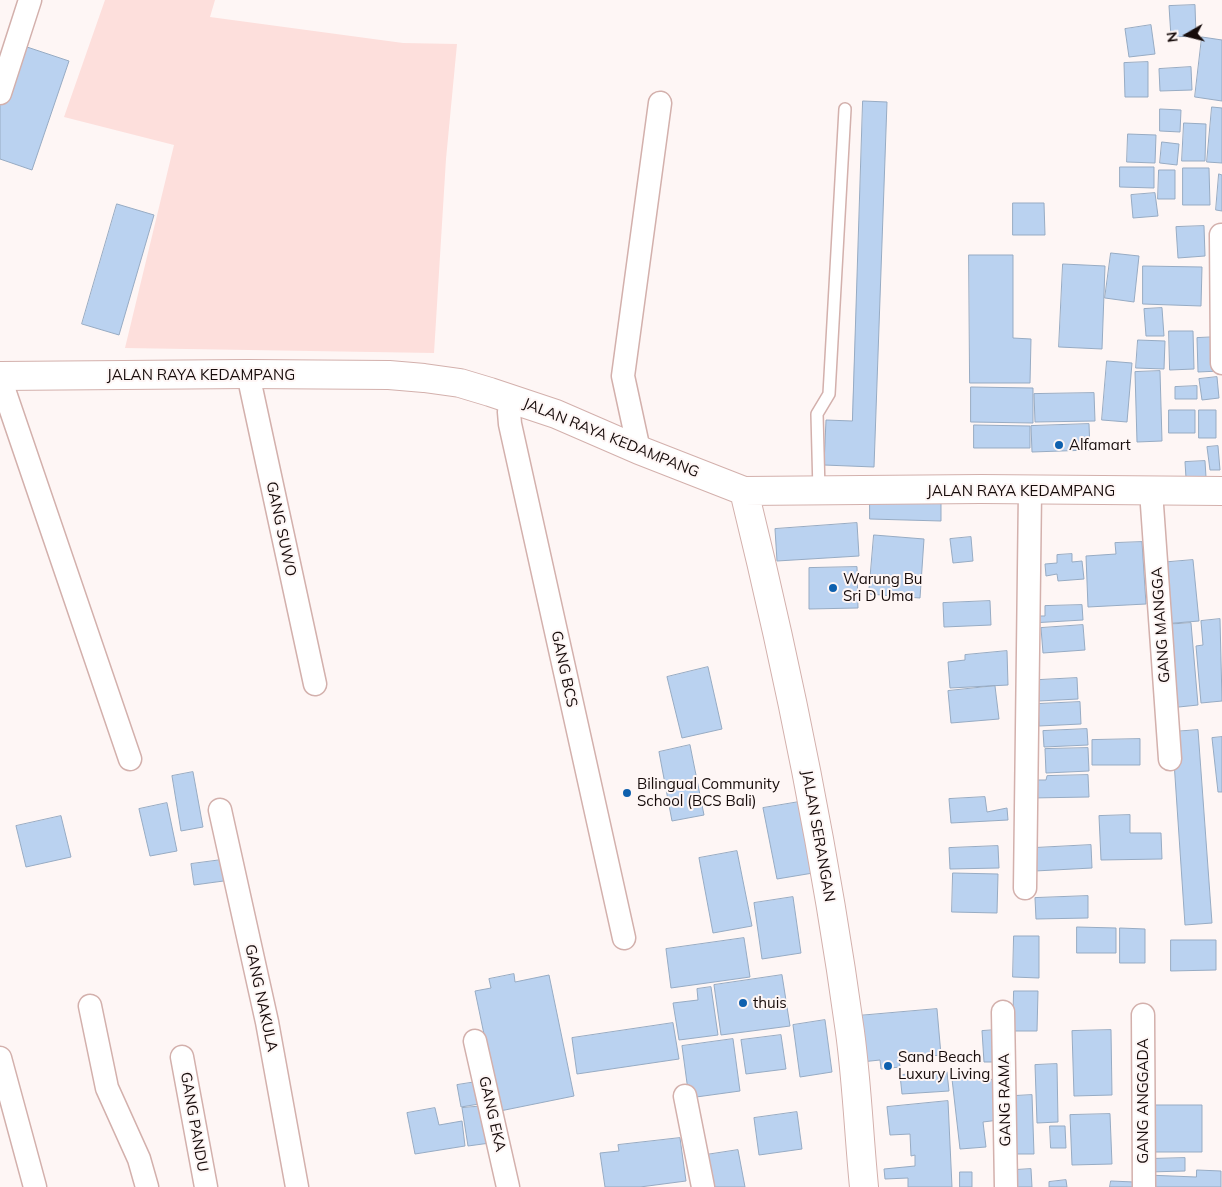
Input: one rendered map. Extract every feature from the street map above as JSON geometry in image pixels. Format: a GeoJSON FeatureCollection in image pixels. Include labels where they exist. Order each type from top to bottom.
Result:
{"type":"FeatureCollection","features":[{"type":"Feature","properties":{"kind":"street"},"geometry":{"type":"LineString","coordinates":[[0,93],[30,0]]}},
{"type":"Feature","properties":{"kind":"street"},"geometry":{"type":"LineString","coordinates":[[639,450],[623,376],[660,103]]}},
{"type":"Feature","properties":{"kind":"street"},"geometry":{"type":"LineString","coordinates":[[1220,235],[1222,363]]}},
{"type":"Feature","properties":{"kind":"street","name":"JALAN RAYA KEDAMPANG"},"geometry":{"type":"LineString","coordinates":[[0,377],[248,374],[389,375],[460,383],[556,414],[639,450],[744,491],[981,489],[1030,491],[1222,491]]}},
{"type":"Feature","properties":{"kind":"street","name":"GANG SUWO"},"geometry":{"type":"LineString","coordinates":[[248,374],[315,684]]}},
{"type":"Feature","properties":{"kind":"street"},"geometry":{"type":"LineString","coordinates":[[0,377],[130,759]]}},
{"type":"Feature","properties":{"kind":"street","name":"GANG BCS"},"geometry":{"type":"LineString","coordinates":[[514,400],[509,412],[510,424],[624,938]]}},
{"type":"Feature","properties":{"kind":"street","name":"JALAN SERANGAN"},"geometry":{"type":"LineString","coordinates":[[744,491],[787,671],[827,880],[850,1035],[864,1187]]}},
{"type":"Feature","properties":{"kind":"street"},"geometry":{"type":"LineString","coordinates":[[1026,888],[1030,491]]}},
{"type":"Feature","properties":{"kind":"street","name":"GANG MANGGA"},"geometry":{"type":"LineString","coordinates":[[1151,491],[1170,759]]}},
{"type":"Feature","properties":{"kind":"street","name":"GANG NAKULA"},"geometry":{"type":"LineString","coordinates":[[220,810],[268,1022],[297,1187]]}},
{"type":"Feature","properties":{"kind":"street"},"geometry":{"type":"LineString","coordinates":[[90,1006],[107,1088],[139,1159],[147,1187]]}},
{"type":"Feature","properties":{"kind":"street","name":"GANG RAMA"},"geometry":{"type":"LineString","coordinates":[[1003,1012],[1006,1187]]}},
{"type":"Feature","properties":{"kind":"street","name":"GANG ANGGADA"},"geometry":{"type":"LineString","coordinates":[[1143,1015],[1144,1187]]}},
{"type":"Feature","properties":{"kind":"street","name":"GANG EKA"},"geometry":{"type":"LineString","coordinates":[[475,1041],[508,1187]]}},
{"type":"Feature","properties":{"kind":"street","name":"GANG PANDU"},"geometry":{"type":"LineString","coordinates":[[182,1057],[206,1187]]}},
{"type":"Feature","properties":{"kind":"street"},"geometry":{"type":"LineString","coordinates":[[0,1058],[35,1187]]}},
{"type":"Feature","properties":{"kind":"street"},"geometry":{"type":"LineString","coordinates":[[685,1096],[703,1187]]}},
{"type":"Feature","properties":{"kind":"lane"},"geometry":{"type":"LineString","coordinates":[[820,491],[817,414],[829,394],[846,110]]}},
{"type":"Feature","properties":{"kind":"shaded area"},"geometry":{"type":"Polygon","coordinates":[[[105,0],[215,0],[210,17],[403,43],[457,44],[446,159],[434,353],[125,348],[174,145],[64,117],[105,0]]]}},
{"type":"Feature","properties":{"kind":"building"},"geometry":{"type":"Polygon","coordinates":[[[1195,5],[1196,36],[1171,37],[1169,6],[1195,5]]]}},
{"type":"Feature","properties":{"kind":"building"},"geometry":{"type":"Polygon","coordinates":[[[1151,25],[1155,54],[1129,57],[1125,29],[1151,25]]]}},
{"type":"Feature","properties":{"kind":"building"},"geometry":{"type":"Polygon","coordinates":[[[1202,37],[1222,40],[1222,101],[1195,97],[1202,37]]]}},
{"type":"Feature","properties":{"kind":"building"},"geometry":{"type":"Polygon","coordinates":[[[21,45],[69,61],[32,170],[0,159],[0,106],[21,45]]]}},
{"type":"Feature","properties":{"kind":"building"},"geometry":{"type":"Polygon","coordinates":[[[1148,62],[1148,97],[1125,97],[1124,63],[1148,62]]]}},
{"type":"Feature","properties":{"kind":"building"},"geometry":{"type":"Polygon","coordinates":[[[1191,67],[1192,90],[1160,91],[1159,69],[1191,67]]]}},
{"type":"Feature","properties":{"kind":"building"},"geometry":{"type":"Polygon","coordinates":[[[863,101],[887,102],[874,467],[824,465],[826,420],[852,421],[863,101]]]}},
{"type":"Feature","properties":{"kind":"building"},"geometry":{"type":"Polygon","coordinates":[[[1212,107],[1222,108],[1222,163],[1207,162],[1212,107]]]}},
{"type":"Feature","properties":{"kind":"building"},"geometry":{"type":"Polygon","coordinates":[[[1160,109],[1181,110],[1180,132],[1160,131],[1160,109]]]}},
{"type":"Feature","properties":{"kind":"building"},"geometry":{"type":"Polygon","coordinates":[[[1184,123],[1206,124],[1205,161],[1182,161],[1184,123]]]}},
{"type":"Feature","properties":{"kind":"building"},"geometry":{"type":"Polygon","coordinates":[[[1128,134],[1156,135],[1155,163],[1127,162],[1128,134]]]}},
{"type":"Feature","properties":{"kind":"building"},"geometry":{"type":"Polygon","coordinates":[[[1162,142],[1179,144],[1177,165],[1160,163],[1162,142]]]}},
{"type":"Feature","properties":{"kind":"building"},"geometry":{"type":"Polygon","coordinates":[[[1120,167],[1154,167],[1154,188],[1120,187],[1120,167]]]}},
{"type":"Feature","properties":{"kind":"building"},"geometry":{"type":"Polygon","coordinates":[[[1183,168],[1209,168],[1210,205],[1183,205],[1183,168]]]}},
{"type":"Feature","properties":{"kind":"building"},"geometry":{"type":"Polygon","coordinates":[[[1159,170],[1175,170],[1175,199],[1158,199],[1159,170]]]}},
{"type":"Feature","properties":{"kind":"building"},"geometry":{"type":"Polygon","coordinates":[[[1219,174],[1222,175],[1222,211],[1216,210],[1219,174]]]}},
{"type":"Feature","properties":{"kind":"building"},"geometry":{"type":"Polygon","coordinates":[[[1155,193],[1158,216],[1133,218],[1131,195],[1155,193]]]}},
{"type":"Feature","properties":{"kind":"building"},"geometry":{"type":"Polygon","coordinates":[[[1013,203],[1044,203],[1045,235],[1013,235],[1013,203]]]}},
{"type":"Feature","properties":{"kind":"building"},"geometry":{"type":"Polygon","coordinates":[[[117,204],[154,215],[119,335],[82,324],[117,204]]]}},
{"type":"Feature","properties":{"kind":"building"},"geometry":{"type":"Polygon","coordinates":[[[1204,226],[1205,256],[1178,258],[1176,227],[1204,226]]]}},
{"type":"Feature","properties":{"kind":"building"},"geometry":{"type":"Polygon","coordinates":[[[1111,253],[1139,256],[1134,302],[1105,298],[1111,253]]]}},
{"type":"Feature","properties":{"kind":"building"},"geometry":{"type":"Polygon","coordinates":[[[969,255],[1013,255],[1013,338],[1031,339],[1030,383],[970,383],[969,255]]]}},
{"type":"Feature","properties":{"kind":"building"},"geometry":{"type":"Polygon","coordinates":[[[1063,264],[1105,266],[1102,349],[1059,347],[1063,264]]]}},
{"type":"Feature","properties":{"kind":"building"},"geometry":{"type":"Polygon","coordinates":[[[1143,266],[1202,267],[1201,306],[1143,304],[1143,266]]]}},
{"type":"Feature","properties":{"kind":"building"},"geometry":{"type":"Polygon","coordinates":[[[1162,308],[1164,336],[1146,336],[1144,309],[1162,308]]]}},
{"type":"Feature","properties":{"kind":"building"},"geometry":{"type":"Polygon","coordinates":[[[1169,331],[1193,331],[1194,369],[1170,370],[1169,331]]]}},
{"type":"Feature","properties":{"kind":"building"},"geometry":{"type":"Polygon","coordinates":[[[1219,337],[1220,371],[1198,372],[1197,338],[1219,337]]]}},
{"type":"Feature","properties":{"kind":"building"},"geometry":{"type":"Polygon","coordinates":[[[1138,340],[1165,341],[1164,369],[1136,368],[1138,340]]]}},
{"type":"Feature","properties":{"kind":"building"},"geometry":{"type":"Polygon","coordinates":[[[1107,361],[1132,363],[1127,422],[1102,420],[1107,361]]]}},
{"type":"Feature","properties":{"kind":"building"},"geometry":{"type":"Polygon","coordinates":[[[1160,371],[1162,441],[1137,442],[1135,372],[1160,371]]]}},
{"type":"Feature","properties":{"kind":"building"},"geometry":{"type":"Polygon","coordinates":[[[1217,377],[1219,398],[1202,400],[1199,379],[1217,377]]]}},
{"type":"Feature","properties":{"kind":"building"},"geometry":{"type":"Polygon","coordinates":[[[1197,386],[1197,399],[1175,399],[1175,387],[1197,386]]]}},
{"type":"Feature","properties":{"kind":"building"},"geometry":{"type":"Polygon","coordinates":[[[971,387],[1033,388],[1033,423],[971,422],[971,387]]]}},
{"type":"Feature","properties":{"kind":"building"},"geometry":{"type":"Polygon","coordinates":[[[1094,393],[1095,421],[1035,422],[1034,394],[1094,393]]]}},
{"type":"Feature","properties":{"kind":"building"},"geometry":{"type":"Polygon","coordinates":[[[1169,410],[1195,410],[1195,433],[1169,433],[1169,410]]]}},
{"type":"Feature","properties":{"kind":"building"},"geometry":{"type":"Polygon","coordinates":[[[1199,410],[1216,410],[1216,438],[1199,438],[1199,410]]]}},
{"type":"Feature","properties":{"kind":"building"},"geometry":{"type":"Polygon","coordinates":[[[1089,424],[1090,450],[1032,452],[1031,426],[1089,424]]]}},
{"type":"Feature","properties":{"kind":"building"},"geometry":{"type":"Polygon","coordinates":[[[974,425],[1030,426],[1030,448],[974,448],[974,425]]]}},
{"type":"Feature","properties":{"kind":"building"},"geometry":{"type":"Polygon","coordinates":[[[1218,446],[1220,470],[1210,470],[1207,447],[1218,446]]]}},
{"type":"Feature","properties":{"kind":"building"},"geometry":{"type":"Polygon","coordinates":[[[1205,461],[1206,477],[1186,478],[1185,462],[1205,461]]]}},
{"type":"Feature","properties":{"kind":"building"},"geometry":{"type":"Polygon","coordinates":[[[870,498],[941,499],[941,521],[870,519],[870,498]]]}},
{"type":"Feature","properties":{"kind":"building"},"geometry":{"type":"Polygon","coordinates":[[[857,523],[859,556],[777,561],[775,529],[857,523]]]}},
{"type":"Feature","properties":{"kind":"building"},"geometry":{"type":"Polygon","coordinates":[[[874,535],[924,539],[920,598],[869,594],[874,535]]]}},
{"type":"Feature","properties":{"kind":"building"},"geometry":{"type":"Polygon","coordinates":[[[971,537],[973,561],[953,563],[950,539],[971,537]]]}},
{"type":"Feature","properties":{"kind":"building"},"geometry":{"type":"Polygon","coordinates":[[[1142,542],[1146,604],[1088,607],[1086,556],[1116,554],[1115,543],[1142,542]]]}},
{"type":"Feature","properties":{"kind":"building"},"geometry":{"type":"Polygon","coordinates":[[[1072,554],[1072,562],[1082,561],[1084,579],[1058,581],[1057,574],[1046,576],[1045,564],[1057,563],[1057,555],[1072,554]]]}},
{"type":"Feature","properties":{"kind":"building"},"geometry":{"type":"Polygon","coordinates":[[[1193,560],[1199,621],[1163,624],[1158,563],[1193,560]]]}},
{"type":"Feature","properties":{"kind":"building","name":"Warung Bu Sri D Uma"},"geometry":{"type":"Polygon","coordinates":[[[857,567],[858,608],[809,609],[809,568],[857,567]]]}},
{"type":"Feature","properties":{"kind":"building"},"geometry":{"type":"Polygon","coordinates":[[[990,601],[991,625],[944,627],[943,603],[990,601]]]}},
{"type":"Feature","properties":{"kind":"building"},"geometry":{"type":"Polygon","coordinates":[[[1082,605],[1083,620],[1031,623],[1030,616],[1045,616],[1045,606],[1082,605]]]}},
{"type":"Feature","properties":{"kind":"building"},"geometry":{"type":"Polygon","coordinates":[[[1220,619],[1222,701],[1201,703],[1196,646],[1203,645],[1201,621],[1220,619]]]}},
{"type":"Feature","properties":{"kind":"building"},"geometry":{"type":"Polygon","coordinates":[[[1191,623],[1198,705],[1169,708],[1163,625],[1191,623]]]}},
{"type":"Feature","properties":{"kind":"building"},"geometry":{"type":"Polygon","coordinates":[[[1083,625],[1085,650],[1043,653],[1041,628],[1083,625]]]}},
{"type":"Feature","properties":{"kind":"building"},"geometry":{"type":"Polygon","coordinates":[[[1007,651],[1008,685],[950,688],[948,662],[965,660],[965,655],[1007,651]]]}},
{"type":"Feature","properties":{"kind":"building"},"geometry":{"type":"Polygon","coordinates":[[[708,667],[722,729],[682,738],[667,677],[708,667]]]}},
{"type":"Feature","properties":{"kind":"building"},"geometry":{"type":"Polygon","coordinates":[[[1077,678],[1078,699],[1039,701],[1039,680],[1077,678]]]}},
{"type":"Feature","properties":{"kind":"building"},"geometry":{"type":"Polygon","coordinates":[[[995,686],[999,719],[951,723],[948,691],[995,686]]]}},
{"type":"Feature","properties":{"kind":"building"},"geometry":{"type":"Polygon","coordinates":[[[1080,702],[1081,724],[1039,726],[1038,704],[1080,702]]]}},
{"type":"Feature","properties":{"kind":"building"},"geometry":{"type":"Polygon","coordinates":[[[1087,729],[1088,745],[1044,747],[1043,731],[1087,729]]]}},
{"type":"Feature","properties":{"kind":"building"},"geometry":{"type":"Polygon","coordinates":[[[1198,730],[1212,923],[1185,925],[1172,732],[1198,730]]]}},
{"type":"Feature","properties":{"kind":"building"},"geometry":{"type":"Polygon","coordinates":[[[1222,737],[1222,792],[1218,792],[1212,738],[1222,737]]]}},
{"type":"Feature","properties":{"kind":"building"},"geometry":{"type":"Polygon","coordinates":[[[1140,739],[1140,765],[1092,765],[1092,740],[1140,739]]]}},
{"type":"Feature","properties":{"kind":"building"},"geometry":{"type":"Polygon","coordinates":[[[690,745],[704,815],[672,821],[659,752],[690,745]]]}},
{"type":"Feature","properties":{"kind":"building"},"geometry":{"type":"Polygon","coordinates":[[[1088,748],[1089,771],[1046,773],[1045,749],[1088,748]]]}},
{"type":"Feature","properties":{"kind":"building"},"geometry":{"type":"Polygon","coordinates":[[[193,772],[203,827],[181,831],[172,776],[193,772]]]}},
{"type":"Feature","properties":{"kind":"building"},"geometry":{"type":"Polygon","coordinates":[[[1088,775],[1089,797],[1031,798],[1030,780],[1046,780],[1047,776],[1088,775]]]}},
{"type":"Feature","properties":{"kind":"building"},"geometry":{"type":"Polygon","coordinates":[[[985,797],[987,812],[1007,808],[1008,820],[951,823],[949,799],[985,797]]]}},
{"type":"Feature","properties":{"kind":"building"},"geometry":{"type":"Polygon","coordinates":[[[799,802],[813,873],[777,879],[763,808],[799,802]]]}},
{"type":"Feature","properties":{"kind":"building"},"geometry":{"type":"Polygon","coordinates":[[[167,803],[177,851],[150,856],[139,809],[167,803]]]}},
{"type":"Feature","properties":{"kind":"building"},"geometry":{"type":"Polygon","coordinates":[[[1130,815],[1130,833],[1161,833],[1162,859],[1101,860],[1099,816],[1130,815]]]}},
{"type":"Feature","properties":{"kind":"building"},"geometry":{"type":"Polygon","coordinates":[[[61,816],[71,857],[26,867],[16,826],[61,816]]]}},
{"type":"Feature","properties":{"kind":"building"},"geometry":{"type":"Polygon","coordinates":[[[1091,845],[1092,868],[1035,871],[1034,848],[1091,845]]]}},
{"type":"Feature","properties":{"kind":"building"},"geometry":{"type":"Polygon","coordinates":[[[998,846],[999,868],[950,869],[949,848],[998,846]]]}},
{"type":"Feature","properties":{"kind":"building"},"geometry":{"type":"Polygon","coordinates":[[[737,851],[752,926],[713,933],[699,858],[737,851]]]}},
{"type":"Feature","properties":{"kind":"building"},"geometry":{"type":"Polygon","coordinates":[[[229,859],[231,880],[194,885],[191,864],[229,859]]]}},
{"type":"Feature","properties":{"kind":"building"},"geometry":{"type":"Polygon","coordinates":[[[953,873],[998,874],[997,913],[952,912],[953,873]]]}},
{"type":"Feature","properties":{"kind":"building"},"geometry":{"type":"Polygon","coordinates":[[[1088,896],[1088,918],[1036,919],[1035,898],[1088,896]]]}},
{"type":"Feature","properties":{"kind":"building"},"geometry":{"type":"Polygon","coordinates":[[[793,897],[801,953],[762,959],[754,903],[793,897]]]}},
{"type":"Feature","properties":{"kind":"building"},"geometry":{"type":"Polygon","coordinates":[[[1077,927],[1116,928],[1116,953],[1077,953],[1077,927]]]}},
{"type":"Feature","properties":{"kind":"building"},"geometry":{"type":"Polygon","coordinates":[[[1120,928],[1145,929],[1145,963],[1120,963],[1120,928]]]}},
{"type":"Feature","properties":{"kind":"building"},"geometry":{"type":"Polygon","coordinates":[[[1014,936],[1039,936],[1039,978],[1013,977],[1014,936]]]}},
{"type":"Feature","properties":{"kind":"building"},"geometry":{"type":"Polygon","coordinates":[[[744,938],[750,977],[671,988],[666,949],[744,938]]]}},
{"type":"Feature","properties":{"kind":"building"},"geometry":{"type":"Polygon","coordinates":[[[1171,940],[1216,940],[1216,970],[1171,971],[1171,940]]]}},
{"type":"Feature","properties":{"kind":"building"},"geometry":{"type":"Polygon","coordinates":[[[514,974],[515,982],[549,975],[574,1096],[500,1111],[475,991],[491,988],[489,979],[514,974]]]}},
{"type":"Feature","properties":{"kind":"building"},"geometry":{"type":"Polygon","coordinates":[[[782,975],[790,1026],[721,1035],[714,985],[782,975]]]}},
{"type":"Feature","properties":{"kind":"building"},"geometry":{"type":"Polygon","coordinates":[[[711,987],[718,1035],[679,1040],[673,1003],[698,1000],[697,989],[711,987]]]}},
{"type":"Feature","properties":{"kind":"building"},"geometry":{"type":"Polygon","coordinates":[[[1014,991],[1038,991],[1037,1031],[1013,1031],[1014,991]]]}},
{"type":"Feature","properties":{"kind":"building"},"geometry":{"type":"Polygon","coordinates":[[[937,1009],[941,1055],[899,1059],[900,1067],[881,1069],[880,1060],[861,1062],[857,1016],[937,1009]]]}},
{"type":"Feature","properties":{"kind":"building"},"geometry":{"type":"Polygon","coordinates":[[[825,1020],[832,1072],[800,1077],[793,1025],[825,1020]]]}},
{"type":"Feature","properties":{"kind":"building"},"geometry":{"type":"Polygon","coordinates":[[[673,1023],[679,1059],[577,1074],[572,1038],[673,1023]]]}},
{"type":"Feature","properties":{"kind":"building"},"geometry":{"type":"Polygon","coordinates":[[[996,1030],[998,1062],[984,1062],[982,1031],[996,1030]]]}},
{"type":"Feature","properties":{"kind":"building"},"geometry":{"type":"Polygon","coordinates":[[[1111,1030],[1112,1095],[1074,1096],[1072,1031],[1111,1030]]]}},
{"type":"Feature","properties":{"kind":"building"},"geometry":{"type":"Polygon","coordinates":[[[781,1035],[786,1069],[746,1074],[741,1040],[781,1035]]]}},
{"type":"Feature","properties":{"kind":"building"},"geometry":{"type":"Polygon","coordinates":[[[733,1039],[740,1091],[689,1098],[682,1046],[733,1039]]]}},
{"type":"Feature","properties":{"kind":"building"},"geometry":{"type":"Polygon","coordinates":[[[1057,1064],[1058,1122],[1037,1123],[1035,1065],[1057,1064]]]}},
{"type":"Feature","properties":{"kind":"building"},"geometry":{"type":"Polygon","coordinates":[[[947,1072],[949,1091],[902,1094],[900,1075],[947,1072]]]}},
{"type":"Feature","properties":{"kind":"building"},"geometry":{"type":"Polygon","coordinates":[[[980,1076],[981,1081],[994,1079],[999,1120],[983,1122],[986,1147],[960,1149],[952,1079],[980,1076]]]}},
{"type":"Feature","properties":{"kind":"building"},"geometry":{"type":"Polygon","coordinates":[[[476,1082],[479,1104],[461,1107],[457,1085],[476,1082]]]}},
{"type":"Feature","properties":{"kind":"building"},"geometry":{"type":"Polygon","coordinates":[[[1032,1095],[1034,1154],[1016,1154],[1014,1096],[1032,1095]]]}},
{"type":"Feature","properties":{"kind":"building"},"geometry":{"type":"Polygon","coordinates":[[[948,1101],[952,1187],[908,1187],[908,1178],[885,1179],[884,1169],[915,1166],[915,1155],[911,1156],[910,1134],[890,1135],[887,1107],[948,1101]]]}},
{"type":"Feature","properties":{"kind":"building"},"geometry":{"type":"Polygon","coordinates":[[[1148,1105],[1202,1105],[1202,1152],[1148,1152],[1148,1105]]]}},
{"type":"Feature","properties":{"kind":"building"},"geometry":{"type":"Polygon","coordinates":[[[485,1106],[490,1143],[468,1146],[462,1108],[485,1106]]]}},
{"type":"Feature","properties":{"kind":"building"},"geometry":{"type":"Polygon","coordinates":[[[435,1108],[439,1125],[462,1121],[465,1146],[415,1154],[407,1113],[435,1108]]]}},
{"type":"Feature","properties":{"kind":"building"},"geometry":{"type":"Polygon","coordinates":[[[797,1112],[802,1149],[759,1155],[754,1118],[797,1112]]]}},
{"type":"Feature","properties":{"kind":"building"},"geometry":{"type":"Polygon","coordinates":[[[1110,1114],[1112,1164],[1072,1165],[1070,1115],[1110,1114]]]}},
{"type":"Feature","properties":{"kind":"building"},"geometry":{"type":"Polygon","coordinates":[[[1050,1126],[1065,1126],[1066,1148],[1051,1148],[1050,1126]]]}},
{"type":"Feature","properties":{"kind":"building"},"geometry":{"type":"Polygon","coordinates":[[[680,1138],[686,1181],[640,1187],[605,1187],[600,1153],[619,1151],[618,1145],[680,1138]]]}},
{"type":"Feature","properties":{"kind":"building"},"geometry":{"type":"Polygon","coordinates":[[[738,1150],[745,1187],[705,1187],[699,1156],[738,1150]]]}},
{"type":"Feature","properties":{"kind":"building"},"geometry":{"type":"Polygon","coordinates":[[[1185,1158],[1185,1171],[1149,1172],[1148,1159],[1185,1158]]]}},
{"type":"Feature","properties":{"kind":"building"},"geometry":{"type":"Polygon","coordinates":[[[1031,1169],[1032,1187],[1016,1187],[1015,1170],[1031,1169]]]}},
{"type":"Feature","properties":{"kind":"building"},"geometry":{"type":"Polygon","coordinates":[[[1197,1170],[1221,1171],[1221,1187],[1147,1187],[1147,1175],[1196,1177],[1197,1170]]]}},
{"type":"Feature","properties":{"kind":"building"},"geometry":{"type":"Polygon","coordinates":[[[960,1172],[972,1172],[972,1187],[960,1187],[960,1172]]]}},
{"type":"Feature","properties":{"kind":"building"},"geometry":{"type":"Polygon","coordinates":[[[1066,1180],[1067,1187],[1049,1187],[1049,1182],[1066,1180]]]}},
{"type":"Feature","properties":{"kind":"building"},"geometry":{"type":"Polygon","coordinates":[[[1111,1181],[1134,1182],[1133,1187],[1110,1187],[1111,1181]]]}},
{"type":"Feature","properties":{"kind":"place","name":"Alfamart"},"geometry":{"type":"Point","coordinates":[1059,445]}},
{"type":"Feature","properties":{"kind":"place","name":"Warung Bu Sri D Uma"},"geometry":{"type":"Point","coordinates":[833,588]}},
{"type":"Feature","properties":{"kind":"place","name":"Bilingual Community School (BCS Bali)"},"geometry":{"type":"Point","coordinates":[627,793]}},
{"type":"Feature","properties":{"kind":"place","name":"thuis"},"geometry":{"type":"Point","coordinates":[743,1003]}},
{"type":"Feature","properties":{"kind":"place","name":"Sand Beach Luxury Living"},"geometry":{"type":"Point","coordinates":[888,1066]}}]}
